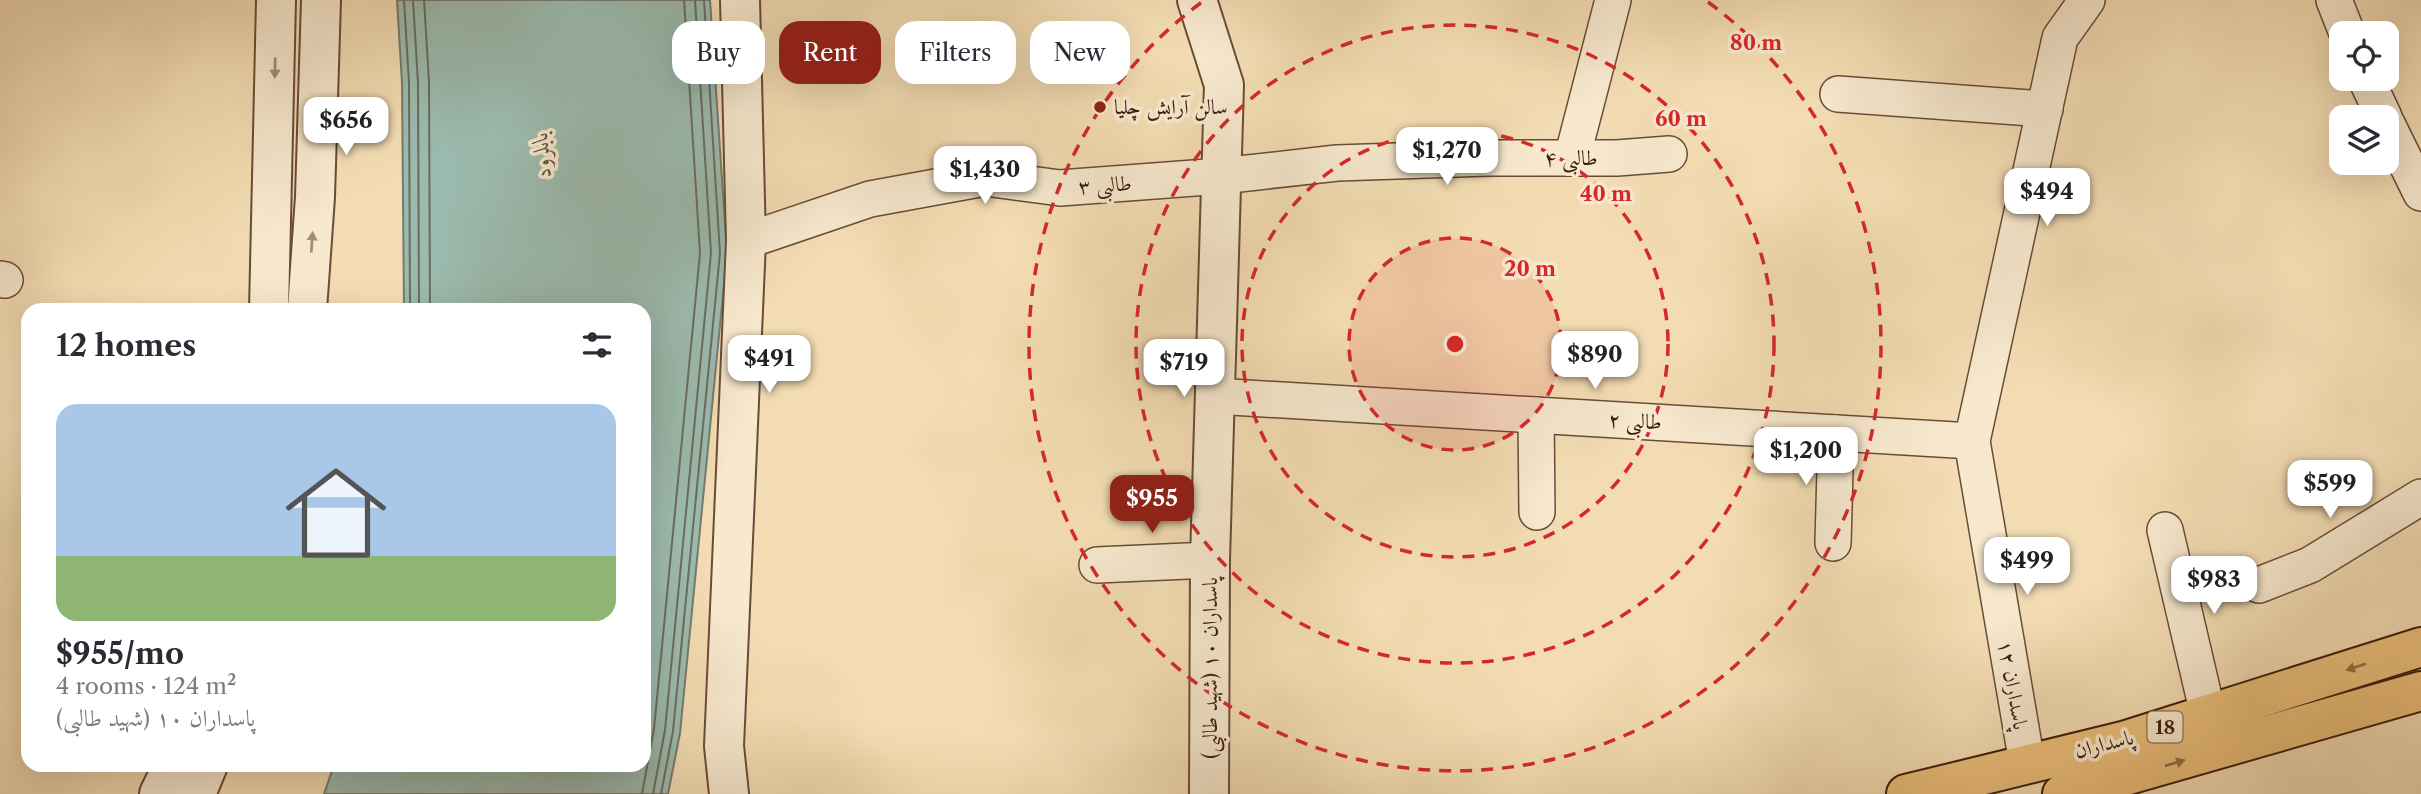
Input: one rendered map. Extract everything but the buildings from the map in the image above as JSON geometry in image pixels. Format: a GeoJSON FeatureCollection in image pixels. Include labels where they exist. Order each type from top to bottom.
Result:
{"type":"FeatureCollection","features":[{"type":"Feature","properties":{"kind":"main road","name":"پاسداران"},"geometry":{"type":"LineString","coordinates":[[1906,794],[2026,762],[2123,741],[2421,647]]}},
{"type":"Feature","properties":{"kind":"main road","name":"پاسداران"},"geometry":{"type":"LineString","coordinates":[[2062,794],[2136,784],[2421,691]]}},
{"type":"Feature","properties":{"kind":"street"},"geometry":{"type":"LineString","coordinates":[[269,303],[276,0]]}},
{"type":"Feature","properties":{"kind":"street"},"geometry":{"type":"LineString","coordinates":[[307,303],[315,197],[321,0]]}},
{"type":"Feature","properties":{"kind":"street"},"geometry":{"type":"LineString","coordinates":[[729,794],[724,746],[746,241],[740,0]]}},
{"type":"Feature","properties":{"kind":"street","name":"پاسداران ۱۰ (شهید طالبی)"},"geometry":{"type":"LineString","coordinates":[[1198,0],[1224,85],[1210,560],[1209,794]]}},
{"type":"Feature","properties":{"kind":"street"},"geometry":{"type":"LineString","coordinates":[[1572,158],[1613,0]]}},
{"type":"Feature","properties":{"kind":"street"},"geometry":{"type":"LineString","coordinates":[[1972,441],[2060,38],[2087,0]]}},
{"type":"Feature","properties":{"kind":"street"},"geometry":{"type":"LineString","coordinates":[[1838,94],[2045,109]]}},
{"type":"Feature","properties":{"kind":"street"},"geometry":{"type":"LineString","coordinates":[[2399,148],[2421,193]]}},
{"type":"Feature","properties":{"kind":"street","name":"طالبی ۴"},"geometry":{"type":"LineString","coordinates":[[1221,176],[1337,163],[1487,158],[1617,158],[1670,154]]}},
{"type":"Feature","properties":{"kind":"street","name":"طالبی ۳"},"geometry":{"type":"LineString","coordinates":[[746,241],[870,199],[985,178],[1060,188],[1221,176]]}},
{"type":"Feature","properties":{"kind":"street","name":"طالبی ۲"},"geometry":{"type":"LineString","coordinates":[[1214,396],[1972,441]]}},
{"type":"Feature","properties":{"kind":"street"},"geometry":{"type":"LineString","coordinates":[[1536,415],[1537,512]]}},
{"type":"Feature","properties":{"kind":"street"},"geometry":{"type":"LineString","coordinates":[[1833,543],[1836,433]]}},
{"type":"Feature","properties":{"kind":"street","name":"پاسداران ۱۲"},"geometry":{"type":"LineString","coordinates":[[1972,441],[2026,762]]}},
{"type":"Feature","properties":{"kind":"street"},"geometry":{"type":"LineString","coordinates":[[2259,584],[2310,565],[2421,498]]}},
{"type":"Feature","properties":{"kind":"street"},"geometry":{"type":"LineString","coordinates":[[2165,530],[2208,714]]}},
{"type":"Feature","properties":{"kind":"street"},"geometry":{"type":"LineString","coordinates":[[1097,565],[1210,560]]}},
{"type":"Feature","properties":{"kind":"street"},"geometry":{"type":"LineString","coordinates":[[159,794],[170,772]]}},
{"type":"Feature","properties":{"kind":"street"},"geometry":{"type":"LineString","coordinates":[[196,794],[205,772]]}},
{"type":"Feature","properties":{"kind":"water","name":"بابلرود"},"geometry":{"type":"Polygon","coordinates":[[[397,0],[710,0],[711,21],[672,21],[672,84],[716,84],[727,254],[680,733],[668,794],[324,794],[332,772],[651,772],[651,303],[404,303],[402,83],[397,0]]]}},
{"type":"Feature","properties":{"kind":"place","name":"سالن آرایش چلیا"},"geometry":{"type":"Point","coordinates":[1100,107]}}]}
